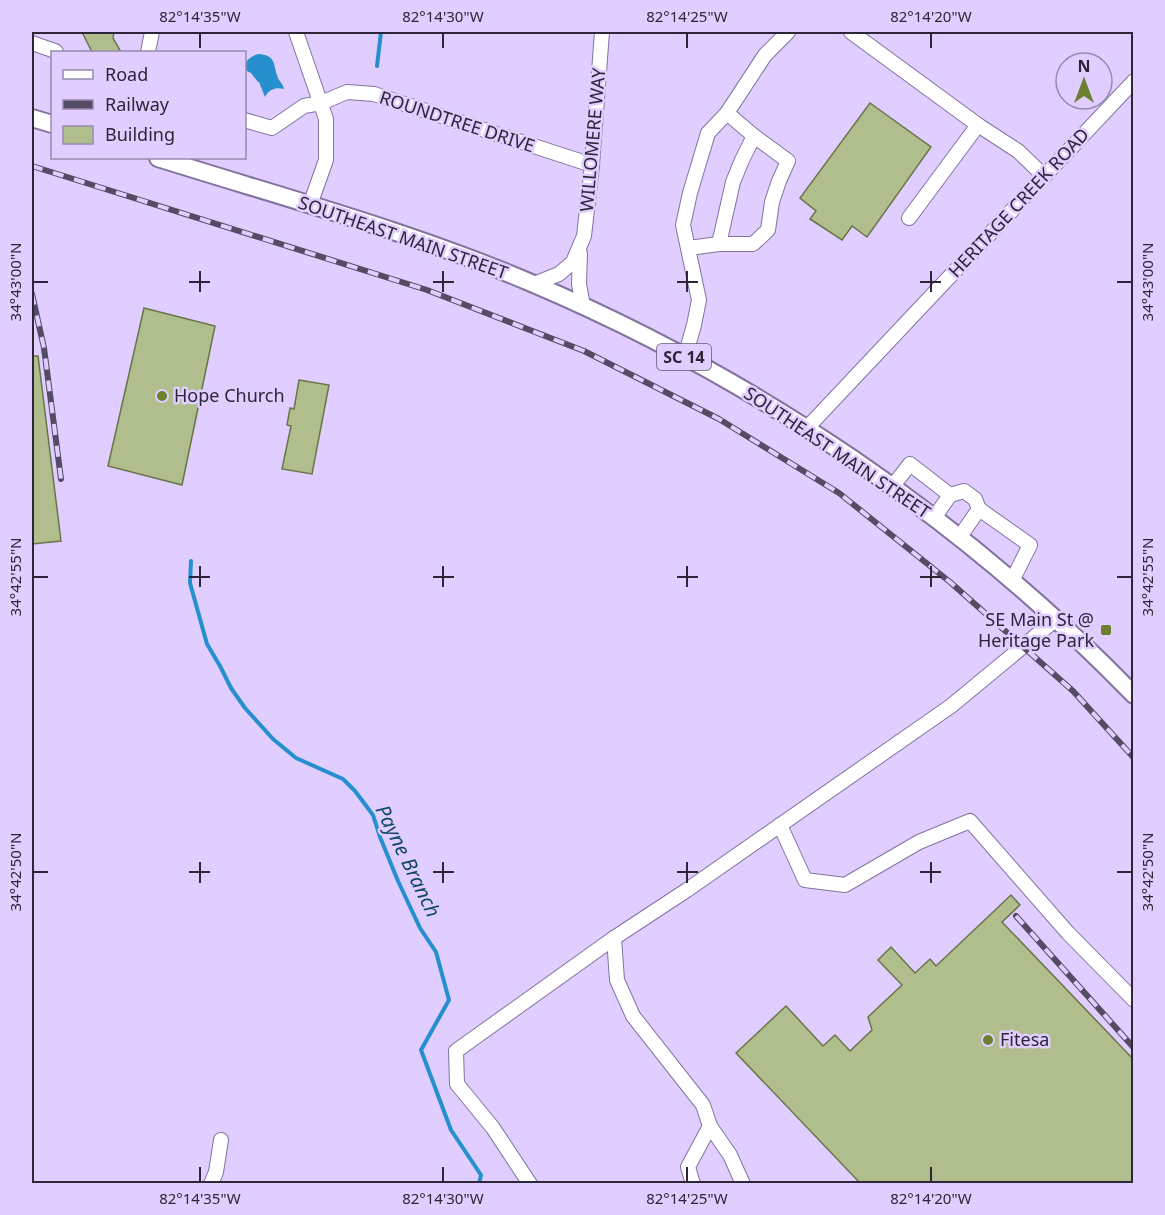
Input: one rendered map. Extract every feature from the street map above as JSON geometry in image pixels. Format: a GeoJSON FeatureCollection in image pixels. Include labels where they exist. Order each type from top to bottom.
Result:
{"type":"FeatureCollection","features":[{"type":"Feature","properties":{"kind":"main road"},"geometry":{"type":"LineString","coordinates":[[32,118],[51,124]]}},
{"type":"Feature","properties":{"kind":"main road","name":"SOUTHEAST MAIN STREET"},"geometry":{"type":"LineString","coordinates":[[161,159],[355,218],[480,262],[583,306],[658,342],[746,391],[806,429],[934,518],[1012,580],[1134,695]]}},
{"type":"Feature","properties":{"kind":"street"},"geometry":{"type":"LineString","coordinates":[[148,51],[152,32]]}},
{"type":"Feature","properties":{"kind":"street"},"geometry":{"type":"LineString","coordinates":[[296,32],[326,119],[326,160],[310,206]]}},
{"type":"Feature","properties":{"kind":"street","name":"WILLOMERE WAY"},"geometry":{"type":"LineString","coordinates":[[534,284],[559,274],[573,262],[584,236],[602,32]]}},
{"type":"Feature","properties":{"kind":"street"},"geometry":{"type":"LineString","coordinates":[[684,357],[699,300],[683,225],[708,133],[727,113],[765,55],[788,32]]}},
{"type":"Feature","properties":{"kind":"street"},"geometry":{"type":"LineString","coordinates":[[851,32],[1018,152],[1044,176]]}},
{"type":"Feature","properties":{"kind":"street"},"geometry":{"type":"LineString","coordinates":[[32,44],[53,51]]}},
{"type":"Feature","properties":{"kind":"street","name":"HERITAGE CREEK ROAD"},"geometry":{"type":"LineString","coordinates":[[806,429],[1134,81]]}},
{"type":"Feature","properties":{"kind":"street","name":"ROUNDTREE DRIVE"},"geometry":{"type":"LineString","coordinates":[[246,121],[272,128],[304,106],[321,103],[347,92],[374,94],[591,165]]}},
{"type":"Feature","properties":{"kind":"street"},"geometry":{"type":"LineString","coordinates":[[688,248],[719,244],[753,244],[768,230],[772,202],[788,161],[727,113]]}},
{"type":"Feature","properties":{"kind":"street"},"geometry":{"type":"LineString","coordinates":[[909,218],[978,125]]}},
{"type":"Feature","properties":{"kind":"street"},"geometry":{"type":"LineString","coordinates":[[719,244],[733,182],[754,136]]}},
{"type":"Feature","properties":{"kind":"street","name":"WILLOMERE WAY"},"geometry":{"type":"LineString","coordinates":[[580,248],[579,284],[583,306]]}},
{"type":"Feature","properties":{"kind":"street"},"geometry":{"type":"LineString","coordinates":[[892,487],[910,464],[950,495]]}},
{"type":"Feature","properties":{"kind":"street"},"geometry":{"type":"LineString","coordinates":[[934,518],[950,495],[964,492],[975,499],[979,509],[1030,545],[1012,580]]}},
{"type":"Feature","properties":{"kind":"street"},"geometry":{"type":"LineString","coordinates":[[959,538],[979,509]]}},
{"type":"Feature","properties":{"kind":"street"},"geometry":{"type":"LineString","coordinates":[[530,1184],[493,1128],[457,1084],[456,1051],[614,938],[951,706],[1055,620]]}},
{"type":"Feature","properties":{"kind":"street"},"geometry":{"type":"LineString","coordinates":[[780,825],[805,880],[845,885],[920,842],[969,821],[1068,933],[1134,1000]]}},
{"type":"Feature","properties":{"kind":"street"},"geometry":{"type":"LineString","coordinates":[[614,938],[617,980],[633,1016],[703,1105],[710,1126],[730,1155],[743,1184]]}},
{"type":"Feature","properties":{"kind":"street"},"geometry":{"type":"LineString","coordinates":[[693,1184],[688,1167],[710,1126]]}},
{"type":"Feature","properties":{"kind":"street"},"geometry":{"type":"LineString","coordinates":[[211,1184],[216,1172],[221,1140]]}},
{"type":"Feature","properties":{"kind":"water"},"geometry":{"type":"Polygon","coordinates":[[[258,54],[268,56],[272,60],[284,89],[273,89],[265,97],[259,82],[246,70],[246,63],[258,54]]]}},
{"type":"Feature","properties":{"kind":"building"},"geometry":{"type":"Polygon","coordinates":[[[82,32],[114,32],[113,38],[120,51],[92,51],[82,32]]]}},
{"type":"Feature","properties":{"kind":"building"},"geometry":{"type":"Polygon","coordinates":[[[870,103],[931,147],[867,237],[852,226],[842,240],[810,219],[816,211],[800,198],[870,103]]]}},
{"type":"Feature","properties":{"kind":"building","name":"Hope Church"},"geometry":{"type":"Polygon","coordinates":[[[144,308],[215,326],[182,485],[108,466],[144,308]]]}},
{"type":"Feature","properties":{"kind":"building"},"geometry":{"type":"Polygon","coordinates":[[[32,356],[38,356],[61,541],[32,544],[32,356]]]}},
{"type":"Feature","properties":{"kind":"building"},"geometry":{"type":"Polygon","coordinates":[[[299,380],[329,385],[312,474],[282,469],[291,426],[287,425],[290,408],[294,409],[299,380]]]}},
{"type":"Feature","properties":{"kind":"building","name":"Fitesa"},"geometry":{"type":"Polygon","coordinates":[[[1011,895],[1020,905],[1002,922],[1134,1060],[1134,1184],[861,1184],[736,1053],[786,1006],[823,1046],[835,1035],[850,1051],[872,1030],[868,1017],[902,985],[878,960],[891,947],[915,973],[930,959],[936,966],[1011,895]]]}},
{"type":"Feature","properties":{"kind":"waterway"},"geometry":{"type":"LineString","coordinates":[[377,66],[381,32]]}},
{"type":"Feature","properties":{"kind":"waterway","name":"Payne Branch"},"geometry":{"type":"LineString","coordinates":[[191,561],[190,583],[207,644],[231,688],[245,708],[273,739],[296,758],[343,779],[373,815],[398,881],[420,928],[436,952],[449,1000],[421,1050],[451,1130],[481,1175],[479,1184]]}},
{"type":"Feature","properties":{"kind":"railway"},"geometry":{"type":"LineString","coordinates":[[32,166],[427,290],[584,351],[719,419],[839,493],[950,582],[1073,691],[1134,758]]}},
{"type":"Feature","properties":{"kind":"railway"},"geometry":{"type":"LineString","coordinates":[[32,294],[44,348],[61,479]]}},
{"type":"Feature","properties":{"kind":"railway"},"geometry":{"type":"LineString","coordinates":[[1016,916],[1134,1048]]}},
{"type":"Feature","properties":{"kind":"place","name":"Hope Church"},"geometry":{"type":"Point","coordinates":[162,396]}},
{"type":"Feature","properties":{"kind":"place","name":"SE Main St @ Heritage Park"},"geometry":{"type":"Point","coordinates":[1106,630]}},
{"type":"Feature","properties":{"kind":"place","name":"Fitesa"},"geometry":{"type":"Point","coordinates":[988,1040]}}]}
